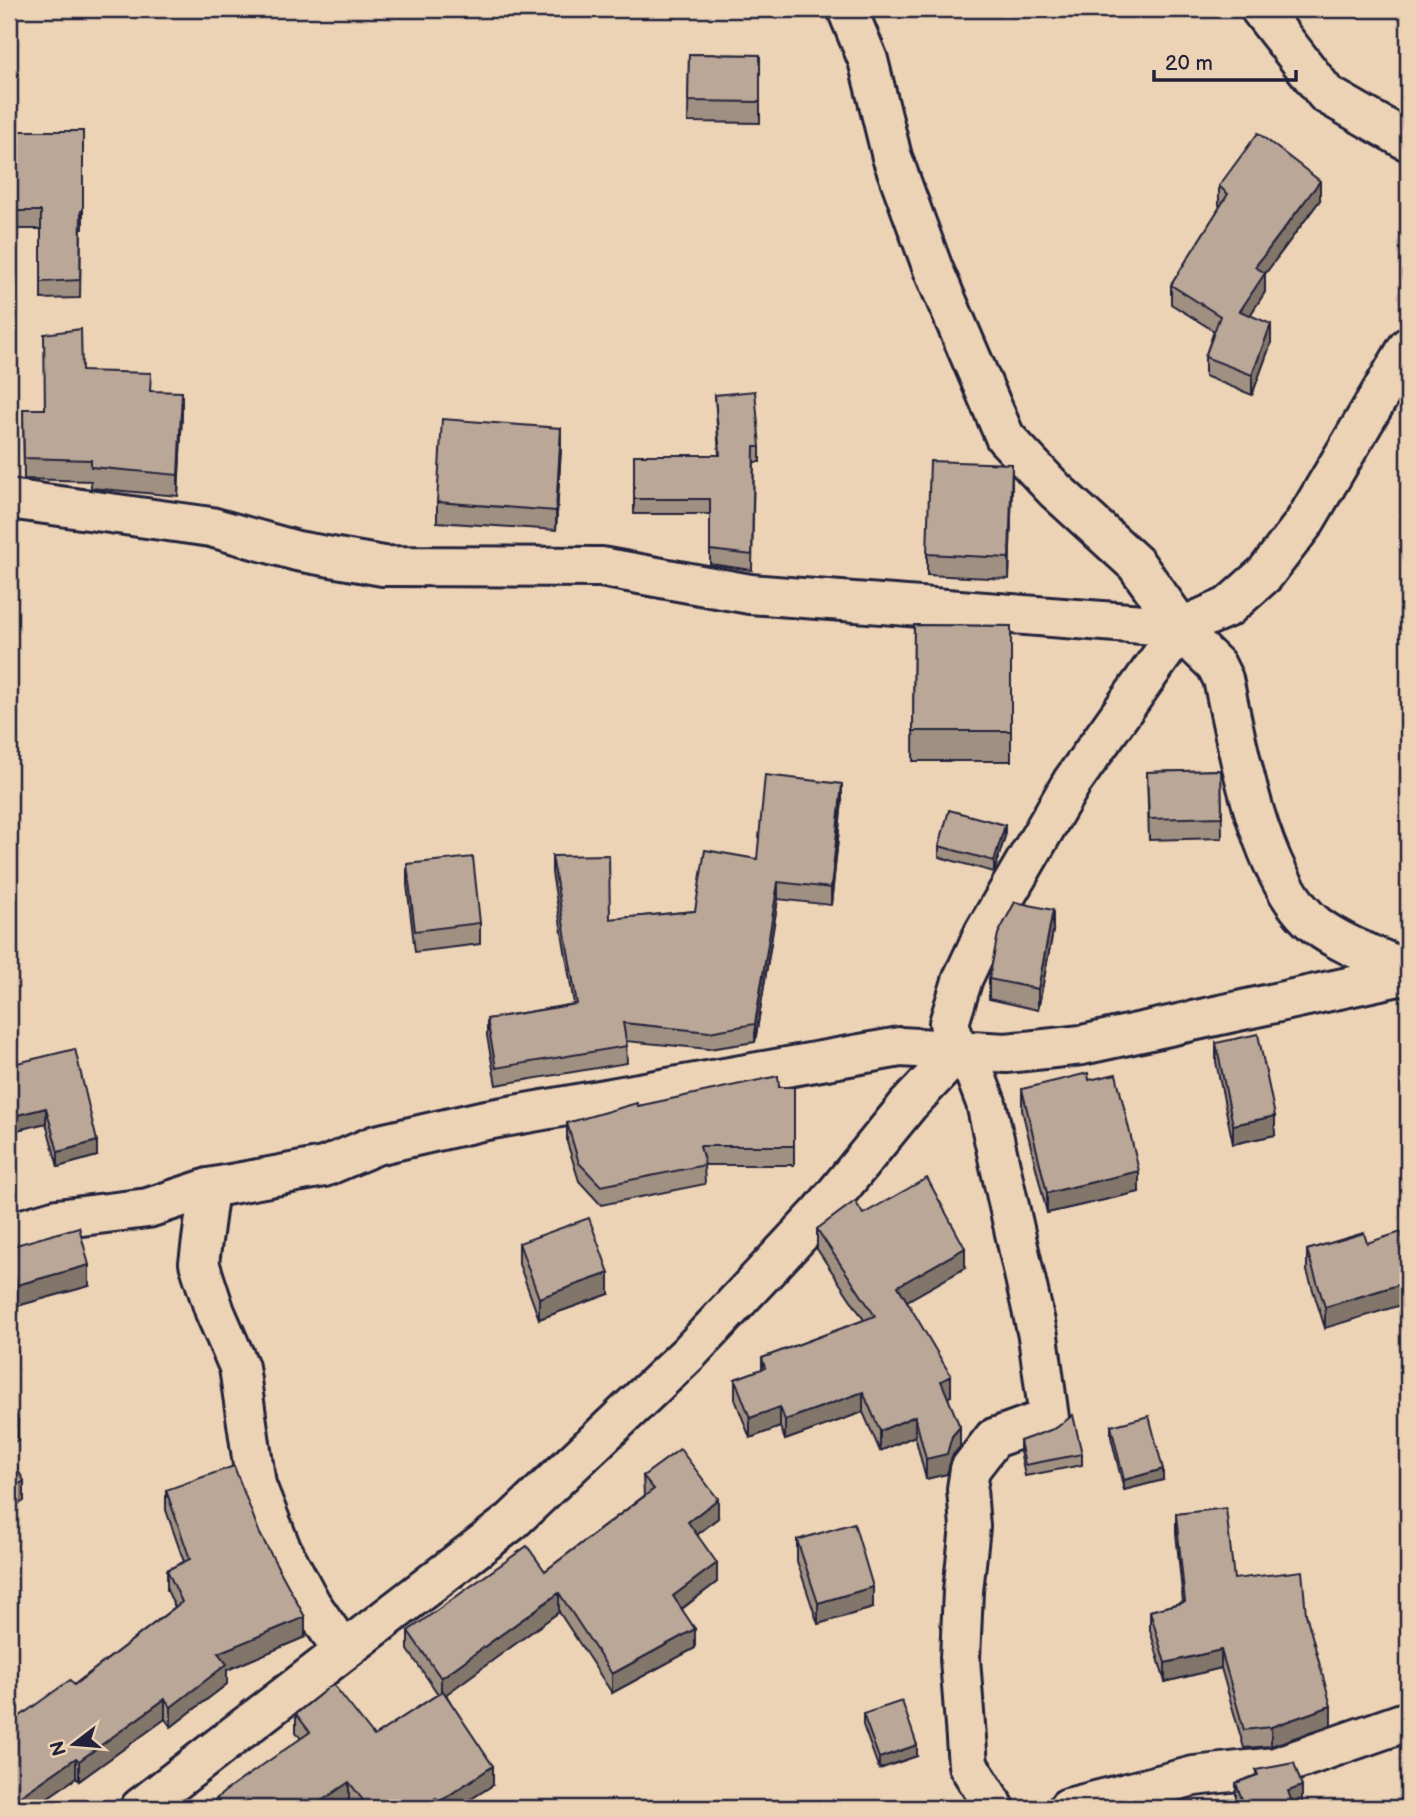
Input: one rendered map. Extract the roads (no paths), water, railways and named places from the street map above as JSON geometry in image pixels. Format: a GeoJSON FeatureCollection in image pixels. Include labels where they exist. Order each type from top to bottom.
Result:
{"type":"FeatureCollection","features":[{"type":"Feature","properties":{"kind":"street"},"geometry":{"type":"LineString","coordinates":[[847,9],[868,60],[892,157],[933,269],[1005,437],[1055,490],[1136,564],[1191,641],[1216,665],[1223,679],[1271,863],[1291,896],[1315,924],[1325,931],[1346,944],[1408,972]]}},
{"type":"Feature","properties":{"kind":"street"},"geometry":{"type":"LineString","coordinates":[[1261,9],[1326,94],[1408,141]]}},
{"type":"Feature","properties":{"kind":"street"},"geometry":{"type":"LineString","coordinates":[[9,499],[211,527],[297,551],[383,566],[601,567],[750,594],[1182,626],[1227,607],[1265,574],[1304,523],[1408,347]]}},
{"type":"Feature","properties":{"kind":"street"},"geometry":{"type":"LineString","coordinates":[[995,1808],[968,1765],[960,1660],[962,1591],[970,1527],[967,1489],[970,1469],[994,1438],[1049,1418],[1038,1336],[986,1103],[975,1073],[958,1052],[949,1023],[963,978],[984,933],[1072,782],[1182,626]]}},
{"type":"Feature","properties":{"kind":"street"},"geometry":{"type":"LineString","coordinates":[[9,1233],[57,1219],[148,1208],[209,1188],[324,1167],[376,1145],[481,1121],[900,1047],[1006,1053],[1082,1045],[1408,972]]}},
{"type":"Feature","properties":{"kind":"street"},"geometry":{"type":"LineString","coordinates":[[140,1808],[342,1649],[512,1521],[688,1354],[821,1212],[908,1105],[958,1052]]}},
{"type":"Feature","properties":{"kind":"street"},"geometry":{"type":"LineString","coordinates":[[209,1188],[199,1263],[215,1312],[239,1367],[256,1485],[280,1546],[304,1592],[342,1649]]}},
{"type":"Feature","properties":{"kind":"street"},"geometry":{"type":"LineString","coordinates":[[1068,1808],[1194,1776],[1276,1767],[1408,1721]]}}]}
